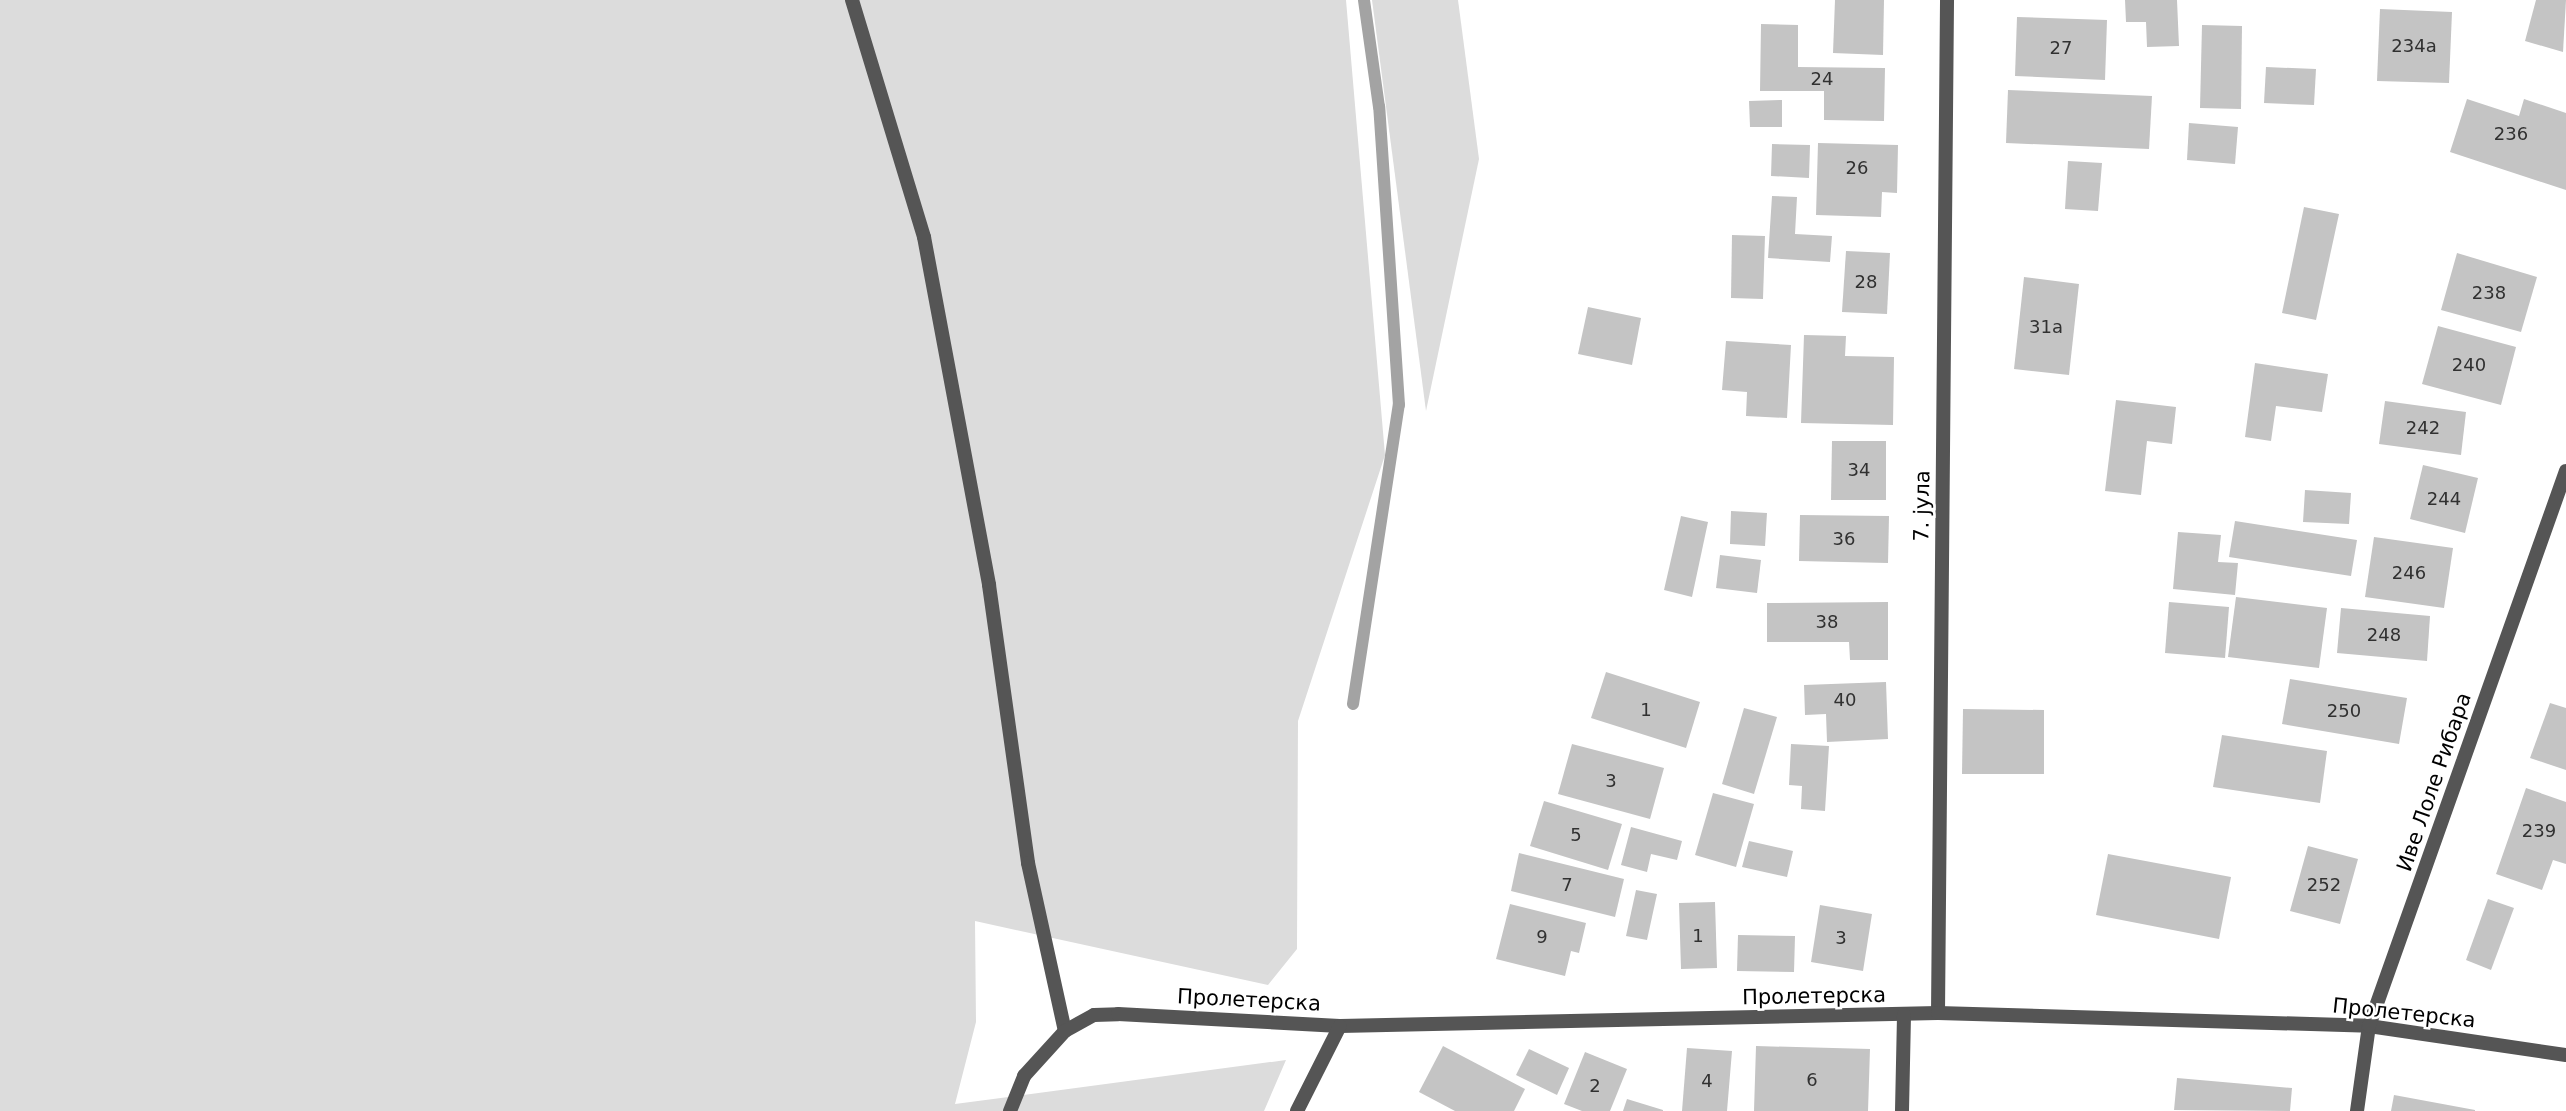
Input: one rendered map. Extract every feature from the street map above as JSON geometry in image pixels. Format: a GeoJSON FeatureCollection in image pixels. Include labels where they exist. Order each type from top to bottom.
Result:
{"type":"FeatureCollection","features":[{"type":"Feature","properties":{"kind":"street"},"geometry":{"type":"LineString","coordinates":[[852,0],[898,141],[939,311],[989,585],[1028,863],[1065,1031],[1024,1076],[1010,1111]]}},
{"type":"Feature","properties":{"kind":"street","name":"7. јула"},"geometry":{"type":"LineString","coordinates":[[1938,1013],[1947,0]]}},
{"type":"Feature","properties":{"kind":"street","name":"Иве Лоле Рибара"},"geometry":{"type":"LineString","coordinates":[[2357,1111],[2369,1026],[2566,471]]}},
{"type":"Feature","properties":{"kind":"street","name":"Пролетерска"},"geometry":{"type":"LineString","coordinates":[[1065,1031],[1094,1015],[1118,1014],[1340,1026],[1938,1013],[2369,1026],[2566,1055]]}},
{"type":"Feature","properties":{"kind":"street"},"geometry":{"type":"LineString","coordinates":[[1902,1111],[1905,1015]]}},
{"type":"Feature","properties":{"kind":"street"},"geometry":{"type":"LineString","coordinates":[[1297,1111],[1340,1026]]}},
{"type":"Feature","properties":{"kind":"shaded area"},"geometry":{"type":"Polygon","coordinates":[[[0,0],[1346,0],[1385,455],[1298,721],[1297,949],[1268,985],[975,921],[976,1022],[955,1104],[1286,1060],[1264,1111],[0,1111],[0,0]]]}},
{"type":"Feature","properties":{"kind":"shaded area"},"geometry":{"type":"Polygon","coordinates":[[[1372,0],[1458,0],[1479,159],[1426,411],[1372,0]]]}},
{"type":"Feature","properties":{"kind":"building"},"geometry":{"type":"Polygon","coordinates":[[[1835,0],[1884,0],[1883,55],[1833,53],[1835,0]]]}},
{"type":"Feature","properties":{"kind":"building"},"geometry":{"type":"Polygon","coordinates":[[[2125,0],[2177,0],[2179,46],[2147,47],[2146,22],[2126,22],[2125,0]]]}},
{"type":"Feature","properties":{"kind":"building"},"geometry":{"type":"Polygon","coordinates":[[[2536,0],[2566,0],[2563,52],[2525,41],[2536,0]]]}},
{"type":"Feature","properties":{"kind":"building"},"geometry":{"type":"Polygon","coordinates":[[[2380,9],[2452,12],[2449,83],[2377,81],[2380,9]]]}},
{"type":"Feature","properties":{"kind":"building"},"geometry":{"type":"Polygon","coordinates":[[[2017,17],[2107,20],[2105,80],[2015,76],[2017,17]]]}},
{"type":"Feature","properties":{"kind":"building"},"geometry":{"type":"Polygon","coordinates":[[[1761,24],[1798,25],[1798,67],[1885,68],[1884,121],[1824,120],[1824,91],[1760,91],[1761,24]]]}},
{"type":"Feature","properties":{"kind":"building"},"geometry":{"type":"Polygon","coordinates":[[[2202,25],[2242,26],[2241,109],[2200,108],[2202,25]]]}},
{"type":"Feature","properties":{"kind":"building"},"geometry":{"type":"Polygon","coordinates":[[[2266,67],[2316,69],[2314,105],[2264,103],[2266,67]]]}},
{"type":"Feature","properties":{"kind":"building"},"geometry":{"type":"Polygon","coordinates":[[[2008,90],[2152,96],[2149,149],[2006,143],[2008,90]]]}},
{"type":"Feature","properties":{"kind":"building"},"geometry":{"type":"Polygon","coordinates":[[[2467,99],[2519,116],[2524,99],[2566,113],[2566,190],[2450,152],[2467,99]]]}},
{"type":"Feature","properties":{"kind":"building"},"geometry":{"type":"Polygon","coordinates":[[[1782,100],[1782,127],[1750,127],[1749,101],[1782,100]]]}},
{"type":"Feature","properties":{"kind":"building"},"geometry":{"type":"Polygon","coordinates":[[[2189,123],[2238,127],[2235,164],[2187,160],[2189,123]]]}},
{"type":"Feature","properties":{"kind":"building"},"geometry":{"type":"Polygon","coordinates":[[[1818,143],[1898,145],[1897,193],[1882,192],[1881,217],[1816,215],[1818,143]]]}},
{"type":"Feature","properties":{"kind":"building"},"geometry":{"type":"Polygon","coordinates":[[[1772,144],[1810,145],[1809,178],[1771,176],[1772,144]]]}},
{"type":"Feature","properties":{"kind":"building"},"geometry":{"type":"Polygon","coordinates":[[[2068,161],[2102,163],[2098,211],[2065,209],[2068,161]]]}},
{"type":"Feature","properties":{"kind":"building"},"geometry":{"type":"Polygon","coordinates":[[[1772,196],[1797,197],[1795,234],[1832,236],[1830,262],[1768,258],[1772,196]]]}},
{"type":"Feature","properties":{"kind":"building"},"geometry":{"type":"Polygon","coordinates":[[[2304,207],[2339,214],[2316,320],[2282,313],[2304,207]]]}},
{"type":"Feature","properties":{"kind":"building"},"geometry":{"type":"Polygon","coordinates":[[[1732,235],[1765,236],[1763,299],[1731,298],[1732,235]]]}},
{"type":"Feature","properties":{"kind":"building"},"geometry":{"type":"Polygon","coordinates":[[[1846,251],[1890,253],[1887,314],[1842,312],[1846,251]]]}},
{"type":"Feature","properties":{"kind":"building"},"geometry":{"type":"Polygon","coordinates":[[[2457,253],[2537,277],[2521,332],[2441,310],[2457,253]]]}},
{"type":"Feature","properties":{"kind":"building"},"geometry":{"type":"Polygon","coordinates":[[[2024,277],[2079,284],[2069,375],[2014,369],[2024,277]]]}},
{"type":"Feature","properties":{"kind":"building"},"geometry":{"type":"Polygon","coordinates":[[[1588,307],[1641,318],[1632,365],[1578,354],[1588,307]]]}},
{"type":"Feature","properties":{"kind":"building"},"geometry":{"type":"Polygon","coordinates":[[[2438,326],[2516,347],[2501,405],[2422,384],[2438,326]]]}},
{"type":"Feature","properties":{"kind":"building"},"geometry":{"type":"Polygon","coordinates":[[[1804,335],[1846,336],[1845,356],[1894,357],[1893,425],[1801,423],[1804,335]]]}},
{"type":"Feature","properties":{"kind":"building"},"geometry":{"type":"Polygon","coordinates":[[[1726,341],[1791,345],[1787,418],[1746,416],[1747,392],[1722,390],[1726,341]]]}},
{"type":"Feature","properties":{"kind":"building"},"geometry":{"type":"Polygon","coordinates":[[[2255,363],[2328,374],[2322,412],[2276,406],[2271,441],[2245,437],[2255,363]]]}},
{"type":"Feature","properties":{"kind":"building"},"geometry":{"type":"Polygon","coordinates":[[[2116,400],[2176,407],[2172,444],[2147,441],[2141,495],[2105,491],[2116,400]]]}},
{"type":"Feature","properties":{"kind":"building"},"geometry":{"type":"Polygon","coordinates":[[[2385,401],[2466,412],[2461,455],[2379,444],[2385,401]]]}},
{"type":"Feature","properties":{"kind":"building"},"geometry":{"type":"Polygon","coordinates":[[[1832,441],[1886,441],[1886,500],[1831,500],[1832,441]]]}},
{"type":"Feature","properties":{"kind":"building"},"geometry":{"type":"Polygon","coordinates":[[[2423,465],[2478,478],[2465,533],[2410,519],[2423,465]]]}},
{"type":"Feature","properties":{"kind":"building"},"geometry":{"type":"Polygon","coordinates":[[[2305,490],[2351,493],[2349,524],[2303,522],[2305,490]]]}},
{"type":"Feature","properties":{"kind":"building"},"geometry":{"type":"Polygon","coordinates":[[[1731,511],[1767,513],[1765,546],[1730,544],[1731,511]]]}},
{"type":"Feature","properties":{"kind":"building"},"geometry":{"type":"Polygon","coordinates":[[[1800,515],[1889,516],[1888,563],[1799,561],[1800,515]]]}},
{"type":"Feature","properties":{"kind":"building"},"geometry":{"type":"Polygon","coordinates":[[[1681,516],[1708,522],[1692,597],[1664,590],[1681,516]]]}},
{"type":"Feature","properties":{"kind":"building"},"geometry":{"type":"Polygon","coordinates":[[[2235,521],[2357,540],[2351,576],[2229,557],[2235,521]]]}},
{"type":"Feature","properties":{"kind":"building"},"geometry":{"type":"Polygon","coordinates":[[[2178,532],[2221,535],[2218,562],[2238,563],[2235,595],[2173,589],[2178,532]]]}},
{"type":"Feature","properties":{"kind":"building"},"geometry":{"type":"Polygon","coordinates":[[[2374,537],[2453,548],[2444,608],[2365,597],[2374,537]]]}},
{"type":"Feature","properties":{"kind":"building"},"geometry":{"type":"Polygon","coordinates":[[[1720,555],[1761,560],[1757,593],[1716,588],[1720,555]]]}},
{"type":"Feature","properties":{"kind":"building"},"geometry":{"type":"Polygon","coordinates":[[[2236,597],[2327,608],[2319,668],[2228,657],[2236,597]]]}},
{"type":"Feature","properties":{"kind":"building"},"geometry":{"type":"Polygon","coordinates":[[[1888,602],[1888,660],[1850,660],[1849,642],[1767,642],[1767,603],[1888,602]]]}},
{"type":"Feature","properties":{"kind":"building"},"geometry":{"type":"Polygon","coordinates":[[[2169,602],[2229,607],[2225,658],[2165,653],[2169,602]]]}},
{"type":"Feature","properties":{"kind":"building"},"geometry":{"type":"Polygon","coordinates":[[[2341,608],[2430,616],[2427,661],[2337,653],[2341,608]]]}},
{"type":"Feature","properties":{"kind":"building"},"geometry":{"type":"Polygon","coordinates":[[[1606,672],[1700,702],[1686,748],[1591,718],[1606,672]]]}},
{"type":"Feature","properties":{"kind":"building"},"geometry":{"type":"Polygon","coordinates":[[[2290,679],[2407,698],[2399,744],[2282,724],[2290,679]]]}},
{"type":"Feature","properties":{"kind":"building"},"geometry":{"type":"Polygon","coordinates":[[[1886,682],[1888,739],[1827,742],[1826,714],[1805,715],[1804,685],[1886,682]]]}},
{"type":"Feature","properties":{"kind":"building"},"geometry":{"type":"Polygon","coordinates":[[[2550,703],[2566,708],[2566,770],[2530,758],[2550,703]]]}},
{"type":"Feature","properties":{"kind":"building"},"geometry":{"type":"Polygon","coordinates":[[[1744,708],[1777,717],[1754,794],[1722,784],[1744,708]]]}},
{"type":"Feature","properties":{"kind":"building"},"geometry":{"type":"Polygon","coordinates":[[[1963,709],[2044,710],[2044,774],[1962,774],[1963,709]]]}},
{"type":"Feature","properties":{"kind":"building"},"geometry":{"type":"Polygon","coordinates":[[[2222,735],[2327,751],[2320,803],[2213,787],[2222,735]]]}},
{"type":"Feature","properties":{"kind":"building"},"geometry":{"type":"Polygon","coordinates":[[[1572,744],[1664,768],[1650,819],[1558,794],[1572,744]]]}},
{"type":"Feature","properties":{"kind":"building"},"geometry":{"type":"Polygon","coordinates":[[[1791,744],[1829,746],[1825,811],[1801,809],[1802,786],[1789,785],[1791,744]]]}},
{"type":"Feature","properties":{"kind":"building"},"geometry":{"type":"Polygon","coordinates":[[[2526,788],[2566,802],[2566,864],[2553,860],[2542,890],[2496,874],[2526,788]]]}},
{"type":"Feature","properties":{"kind":"building"},"geometry":{"type":"Polygon","coordinates":[[[1713,793],[1754,804],[1736,867],[1695,855],[1713,793]]]}},
{"type":"Feature","properties":{"kind":"building"},"geometry":{"type":"Polygon","coordinates":[[[1544,801],[1622,824],[1608,870],[1530,846],[1544,801]]]}},
{"type":"Feature","properties":{"kind":"building"},"geometry":{"type":"Polygon","coordinates":[[[1631,827],[1682,841],[1677,860],[1651,854],[1647,872],[1621,865],[1631,827]]]}},
{"type":"Feature","properties":{"kind":"building"},"geometry":{"type":"Polygon","coordinates":[[[1749,841],[1793,851],[1787,877],[1742,867],[1749,841]]]}},
{"type":"Feature","properties":{"kind":"building"},"geometry":{"type":"Polygon","coordinates":[[[2308,846],[2358,859],[2340,924],[2290,911],[2308,846]]]}},
{"type":"Feature","properties":{"kind":"building"},"geometry":{"type":"Polygon","coordinates":[[[1519,853],[1624,879],[1615,917],[1511,891],[1519,853]]]}},
{"type":"Feature","properties":{"kind":"building"},"geometry":{"type":"Polygon","coordinates":[[[2108,854],[2231,877],[2219,939],[2096,915],[2108,854]]]}},
{"type":"Feature","properties":{"kind":"building"},"geometry":{"type":"Polygon","coordinates":[[[1636,890],[1657,894],[1647,940],[1626,936],[1636,890]]]}},
{"type":"Feature","properties":{"kind":"building"},"geometry":{"type":"Polygon","coordinates":[[[2488,899],[2514,908],[2491,970],[2466,960],[2488,899]]]}},
{"type":"Feature","properties":{"kind":"building"},"geometry":{"type":"Polygon","coordinates":[[[1715,902],[1717,968],[1681,969],[1679,903],[1715,902]]]}},
{"type":"Feature","properties":{"kind":"building"},"geometry":{"type":"Polygon","coordinates":[[[1510,904],[1586,923],[1579,953],[1571,951],[1565,976],[1496,959],[1510,904]]]}},
{"type":"Feature","properties":{"kind":"building"},"geometry":{"type":"Polygon","coordinates":[[[1820,905],[1872,914],[1863,971],[1811,962],[1820,905]]]}},
{"type":"Feature","properties":{"kind":"building"},"geometry":{"type":"Polygon","coordinates":[[[1738,935],[1795,936],[1794,972],[1737,971],[1738,935]]]}},
{"type":"Feature","properties":{"kind":"building"},"geometry":{"type":"Polygon","coordinates":[[[1443,1046],[1525,1089],[1514,1111],[1455,1111],[1419,1092],[1443,1046]]]}},
{"type":"Feature","properties":{"kind":"building"},"geometry":{"type":"Polygon","coordinates":[[[1756,1046],[1870,1049],[1868,1111],[1754,1111],[1756,1046]]]}},
{"type":"Feature","properties":{"kind":"building"},"geometry":{"type":"Polygon","coordinates":[[[1687,1048],[1732,1051],[1727,1111],[1682,1111],[1687,1048]]]}},
{"type":"Feature","properties":{"kind":"building"},"geometry":{"type":"Polygon","coordinates":[[[1529,1049],[1569,1068],[1557,1095],[1516,1075],[1529,1049]]]}},
{"type":"Feature","properties":{"kind":"building"},"geometry":{"type":"Polygon","coordinates":[[[1585,1052],[1627,1069],[1610,1111],[1582,1111],[1564,1104],[1585,1052]]]}},
{"type":"Feature","properties":{"kind":"building"},"geometry":{"type":"Polygon","coordinates":[[[2177,1078],[2292,1088],[2290,1111],[2174,1110],[2177,1078]]]}},
{"type":"Feature","properties":{"kind":"building"},"geometry":{"type":"Polygon","coordinates":[[[2394,1095],[2475,1110],[2475,1111],[2391,1111],[2394,1095]]]}},
{"type":"Feature","properties":{"kind":"building"},"geometry":{"type":"Polygon","coordinates":[[[1627,1099],[1663,1110],[1663,1111],[1623,1111],[1627,1099]]]}},
{"type":"Feature","properties":{"kind":"waterway"},"geometry":{"type":"LineString","coordinates":[[1353,704],[1399,405],[1379,107],[1364,0]]}}]}
